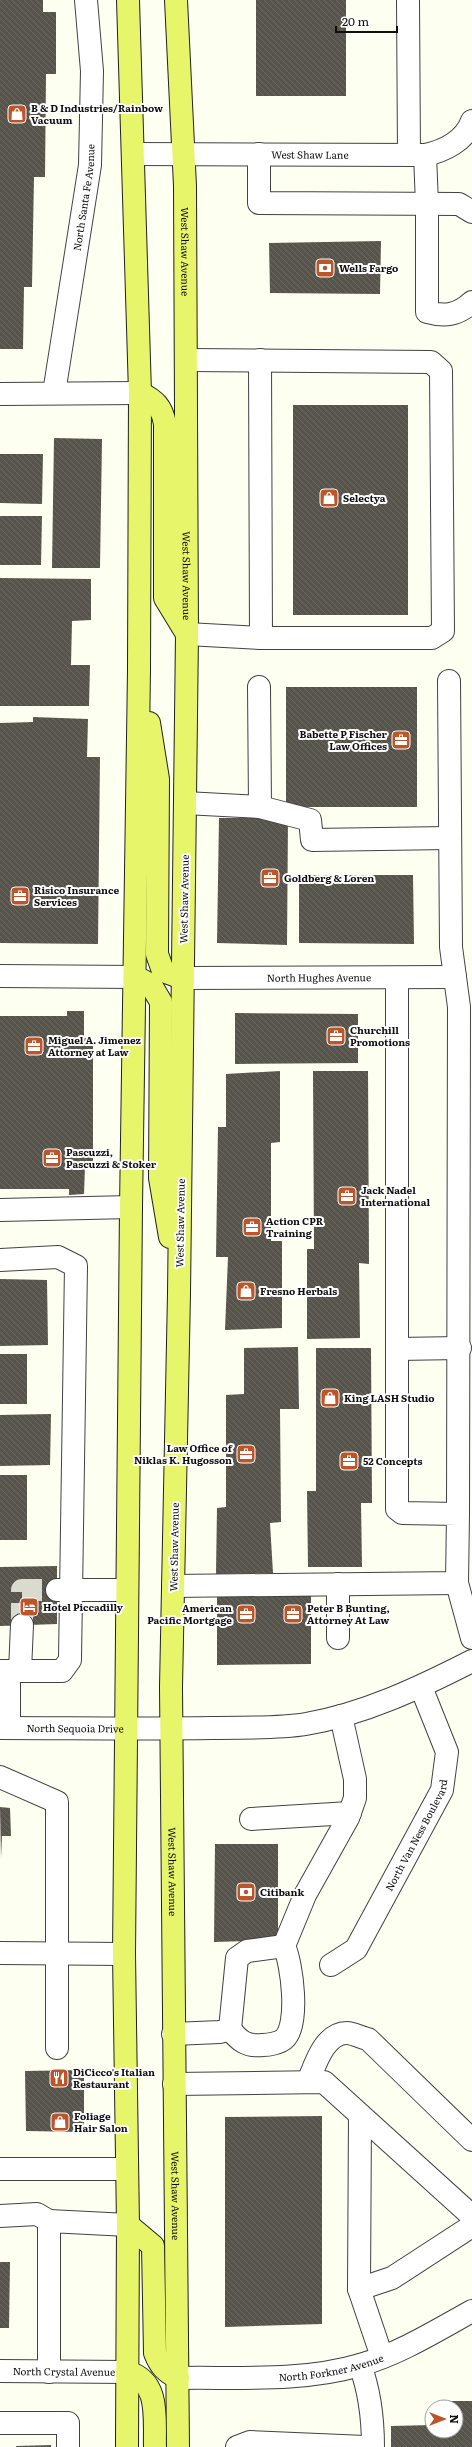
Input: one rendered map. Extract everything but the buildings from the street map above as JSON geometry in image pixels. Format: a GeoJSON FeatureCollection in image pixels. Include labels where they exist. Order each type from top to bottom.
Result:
{"type":"FeatureCollection","features":[{"type":"Feature","properties":{"kind":"main road"},"geometry":{"type":"LineString","coordinates":[[127,2447],[128,2225],[124,1954],[131,1207],[136,977],[140,394],[134,154],[128,0]]}},
{"type":"Feature","properties":{"kind":"main road","name":"West Shaw Avenue"},"geometry":{"type":"LineString","coordinates":[[176,0],[184,153],[187,634],[179,1293],[173,1586],[161,1729],[173,2034],[178,2447]]}},
{"type":"Feature","properties":{"kind":"main road"},"geometry":{"type":"LineString","coordinates":[[140,394],[158,404],[163,412],[165,424],[164,598],[187,634]]}},
{"type":"Feature","properties":{"kind":"main road"},"geometry":{"type":"LineString","coordinates":[[139,670],[158,779],[157,954],[163,971],[182,978]]}},
{"type":"Feature","properties":{"kind":"main road"},"geometry":{"type":"LineString","coordinates":[[136,977],[151,985],[161,1002],[160,1178],[179,1293]]}},
{"type":"Feature","properties":{"kind":"main road"},"geometry":{"type":"LineString","coordinates":[[128,2225],[153,2246],[155,2353],[159,2364],[167,2373],[178,2378]]}},
{"type":"Feature","properties":{"kind":"main road"},"geometry":{"type":"LineString","coordinates":[[127,2372],[134,2374],[148,2385],[152,2393],[154,2405],[155,2447]]}},
{"type":"Feature","properties":{"kind":"street","name":"North Santa Fe Avenue"},"geometry":{"type":"LineString","coordinates":[[54,394],[90,165],[92,71],[86,0]]}},
{"type":"Feature","properties":{"kind":"street"},"geometry":{"type":"LineString","coordinates":[[408,0],[417,155],[428,204],[427,312],[439,315],[454,314],[472,302]]}},
{"type":"Feature","properties":{"kind":"street","name":"West Shaw Lane"},"geometry":{"type":"LineString","coordinates":[[134,154],[417,155],[450,146],[471,125]]}},
{"type":"Feature","properties":{"kind":"street"},"geometry":{"type":"LineString","coordinates":[[259,154],[259,203],[459,204],[472,212]]}},
{"type":"Feature","properties":{"kind":"street"},"geometry":{"type":"LineString","coordinates":[[186,360],[430,362],[441,371],[443,631],[432,638],[261,638],[187,634]]}},
{"type":"Feature","properties":{"kind":"street"},"geometry":{"type":"LineString","coordinates":[[260,360],[261,638]]}},
{"type":"Feature","properties":{"kind":"street"},"geometry":{"type":"LineString","coordinates":[[0,394],[140,394]]}},
{"type":"Feature","properties":{"kind":"street"},"geometry":{"type":"LineString","coordinates":[[449,681],[451,947],[459,1007],[460,1348],[457,1582],[472,1638]]}},
{"type":"Feature","properties":{"kind":"street"},"geometry":{"type":"LineString","coordinates":[[259,687],[260,806]]}},
{"type":"Feature","properties":{"kind":"street"},"geometry":{"type":"LineString","coordinates":[[185,803],[260,806],[310,820],[312,840],[449,838]]}},
{"type":"Feature","properties":{"kind":"street"},"geometry":{"type":"LineString","coordinates":[[0,976],[136,977]]}},
{"type":"Feature","properties":{"kind":"street","name":"North Hughes Avenue"},"geometry":{"type":"LineString","coordinates":[[182,978],[455,977]]}},
{"type":"Feature","properties":{"kind":"street"},"geometry":{"type":"LineString","coordinates":[[397,978],[397,1509],[402,1513],[458,1514]]}},
{"type":"Feature","properties":{"kind":"street"},"geometry":{"type":"LineString","coordinates":[[0,1210],[131,1207]]}},
{"type":"Feature","properties":{"kind":"street"},"geometry":{"type":"LineString","coordinates":[[0,1260],[58,1257],[76,1266],[64,1590],[70,1660],[62,1671],[10,1671]]}},
{"type":"Feature","properties":{"kind":"street"},"geometry":{"type":"LineString","coordinates":[[397,1349],[460,1348]]}},
{"type":"Feature","properties":{"kind":"street"},"geometry":{"type":"LineString","coordinates":[[173,1586],[457,1582]]}},
{"type":"Feature","properties":{"kind":"street"},"geometry":{"type":"LineString","coordinates":[[338,1584],[338,1638]]}},
{"type":"Feature","properties":{"kind":"street"},"geometry":{"type":"LineString","coordinates":[[64,1590],[127,1590]]}},
{"type":"Feature","properties":{"kind":"street"},"geometry":{"type":"LineString","coordinates":[[4,1728],[10,1671],[22,1625]]}},
{"type":"Feature","properties":{"kind":"street"},"geometry":{"type":"LineString","coordinates":[[161,1729],[286,1726],[341,1716],[421,1687],[472,1661]]}},
{"type":"Feature","properties":{"kind":"street","name":"North Van Ness Boulevard"},"geometry":{"type":"LineString","coordinates":[[331,1965],[356,1949],[442,1790],[447,1752],[421,1687]]}},
{"type":"Feature","properties":{"kind":"street"},"geometry":{"type":"LineString","coordinates":[[284,1946],[247,1951],[237,1958],[230,2029],[238,2039],[252,2047],[270,2044],[284,2039],[289,2031],[293,2012],[292,1971],[284,1946],[305,1895],[350,1813],[355,1798],[355,1779],[341,1716]]}},
{"type":"Feature","properties":{"kind":"street","name":"North Sequoia Drive"},"geometry":{"type":"LineString","coordinates":[[4,1728],[161,1729]]}},
{"type":"Feature","properties":{"kind":"street"},"geometry":{"type":"LineString","coordinates":[[0,1777],[57,1802],[57,2048]]}},
{"type":"Feature","properties":{"kind":"street"},"geometry":{"type":"LineString","coordinates":[[251,1819],[350,1813]]}},
{"type":"Feature","properties":{"kind":"street"},"geometry":{"type":"LineString","coordinates":[[0,1953],[124,1954]]}},
{"type":"Feature","properties":{"kind":"street"},"geometry":{"type":"LineString","coordinates":[[173,2034],[220,2032],[230,2029]]}},
{"type":"Feature","properties":{"kind":"street"},"geometry":{"type":"LineString","coordinates":[[316,2082],[322,2051],[334,2036],[347,2033],[368,2040],[472,2140]]}},
{"type":"Feature","properties":{"kind":"street"},"geometry":{"type":"LineString","coordinates":[[174,2084],[316,2082],[360,2115],[472,2216]]}},
{"type":"Feature","properties":{"kind":"street"},"geometry":{"type":"LineString","coordinates":[[360,2115],[359,2289],[382,2357]]}},
{"type":"Feature","properties":{"kind":"street"},"geometry":{"type":"LineString","coordinates":[[0,2169],[127,2169]]}},
{"type":"Feature","properties":{"kind":"street"},"geometry":{"type":"LineString","coordinates":[[0,2216],[38,2214],[49,2222],[128,2225]]}},
{"type":"Feature","properties":{"kind":"street"},"geometry":{"type":"LineString","coordinates":[[49,2222],[49,2372]]}},
{"type":"Feature","properties":{"kind":"street"},"geometry":{"type":"LineString","coordinates":[[359,2289],[392,2278],[472,2226]]}},
{"type":"Feature","properties":{"kind":"street","name":"North Forkner Avenue"},"geometry":{"type":"LineString","coordinates":[[178,2378],[291,2376],[325,2373],[360,2365],[382,2357],[419,2340],[472,2311]]}},
{"type":"Feature","properties":{"kind":"street"},"geometry":{"type":"LineString","coordinates":[[360,2365],[368,2387],[373,2421],[373,2447]]}},
{"type":"Feature","properties":{"kind":"street","name":"North Crystal Avenue"},"geometry":{"type":"LineString","coordinates":[[0,2371],[127,2372]]}},
{"type":"Feature","properties":{"kind":"street"},"geometry":{"type":"LineString","coordinates":[[0,2423],[68,2423],[68,2447]]}},
{"type":"Feature","properties":{"kind":"street"},"geometry":{"type":"LineString","coordinates":[[237,2447],[244,2443],[258,2442],[365,2447]]}},
{"type":"Feature","properties":{"kind":"tunnel"},"geometry":{"type":"LineString","coordinates":[[22,1625],[22,1590],[57,1590]]}},
{"type":"Feature","properties":{"kind":"place","name":"B & D Industries/Rainbow Vacuum"},"geometry":{"type":"Point","coordinates":[17,114]}},
{"type":"Feature","properties":{"kind":"place","name":"Wells Fargo"},"geometry":{"type":"Point","coordinates":[325,268]}},
{"type":"Feature","properties":{"kind":"place","name":"Selectya"},"geometry":{"type":"Point","coordinates":[329,498]}},
{"type":"Feature","properties":{"kind":"place","name":"Babette P Fischer Law Offices"},"geometry":{"type":"Point","coordinates":[401,740]}},
{"type":"Feature","properties":{"kind":"place","name":"Goldberg & Loren"},"geometry":{"type":"Point","coordinates":[270,878]}},
{"type":"Feature","properties":{"kind":"place","name":"Risico Insurance Services"},"geometry":{"type":"Point","coordinates":[20,896]}},
{"type":"Feature","properties":{"kind":"place","name":"Churchill Promotions"},"geometry":{"type":"Point","coordinates":[336,1036]}},
{"type":"Feature","properties":{"kind":"place","name":"Miguel A. Jimenez Attorney at Law"},"geometry":{"type":"Point","coordinates":[34,1046]}},
{"type":"Feature","properties":{"kind":"place","name":"Pascuzzi, Pascuzzi & Stoker"},"geometry":{"type":"Point","coordinates":[52,1158]}},
{"type":"Feature","properties":{"kind":"place","name":"Jack Nadel International"},"geometry":{"type":"Point","coordinates":[347,1196]}},
{"type":"Feature","properties":{"kind":"place","name":"Action CPR Training"},"geometry":{"type":"Point","coordinates":[252,1227]}},
{"type":"Feature","properties":{"kind":"place","name":"Fresno Herbals"},"geometry":{"type":"Point","coordinates":[246,1291]}},
{"type":"Feature","properties":{"kind":"place","name":"King LASH Studio"},"geometry":{"type":"Point","coordinates":[330,1398]}},
{"type":"Feature","properties":{"kind":"place","name":"Law Office of Niklas K. Hugosson"},"geometry":{"type":"Point","coordinates":[246,1454]}},
{"type":"Feature","properties":{"kind":"place","name":"52 Concepts"},"geometry":{"type":"Point","coordinates":[349,1461]}},
{"type":"Feature","properties":{"kind":"place","name":"Hotel Piccadilly"},"geometry":{"type":"Point","coordinates":[29,1607]}},
{"type":"Feature","properties":{"kind":"place","name":"American Pacific Mortgage"},"geometry":{"type":"Point","coordinates":[246,1614]}},
{"type":"Feature","properties":{"kind":"place","name":"Peter B Bunting, Attorney At Law"},"geometry":{"type":"Point","coordinates":[293,1614]}},
{"type":"Feature","properties":{"kind":"place","name":"Citibank"},"geometry":{"type":"Point","coordinates":[246,1892]}},
{"type":"Feature","properties":{"kind":"place","name":"DiCicco's Italian Restaurant"},"geometry":{"type":"Point","coordinates":[59,2078]}},
{"type":"Feature","properties":{"kind":"place","name":"Foliage Hair Salon"},"geometry":{"type":"Point","coordinates":[60,2122]}}]}
